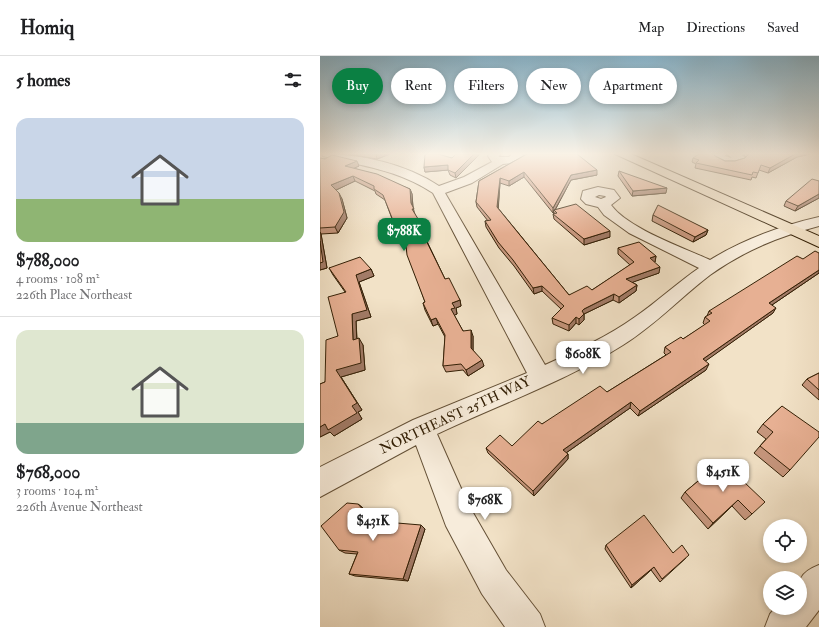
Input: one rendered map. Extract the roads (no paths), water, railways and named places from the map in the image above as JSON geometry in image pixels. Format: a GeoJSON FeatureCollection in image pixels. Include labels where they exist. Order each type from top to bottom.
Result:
{"type":"FeatureCollection","features":[{"type":"Feature","properties":{"kind":"main road"},"geometry":{"type":"LineString","coordinates":[[681,181],[819,242]]}},
{"type":"Feature","properties":{"kind":"street"},"geometry":{"type":"LineString","coordinates":[[421,181],[429,184],[438,192],[540,376]]}},
{"type":"Feature","properties":{"kind":"street"},"geometry":{"type":"LineString","coordinates":[[438,192],[466,181]]}},
{"type":"Feature","properties":{"kind":"street"},"geometry":{"type":"LineString","coordinates":[[602,203],[610,214],[634,229],[711,267]]}},
{"type":"Feature","properties":{"kind":"street","name":"NORTHEAST 25TH WAY"},"geometry":{"type":"LineString","coordinates":[[320,483],[354,462],[422,428],[590,354],[627,332],[711,267],[762,239],[789,228],[808,226],[819,221]]}},
{"type":"Feature","properties":{"kind":"street"},"geometry":{"type":"LineString","coordinates":[[422,428],[457,515],[494,582],[527,627]]}},
{"type":"Feature","properties":{"kind":"street"},"geometry":{"type":"LineString","coordinates":[[807,597],[819,582]]}},
{"type":"Feature","properties":{"kind":"street"},"geometry":{"type":"LineString","coordinates":[[783,627],[793,615]]}}]}
